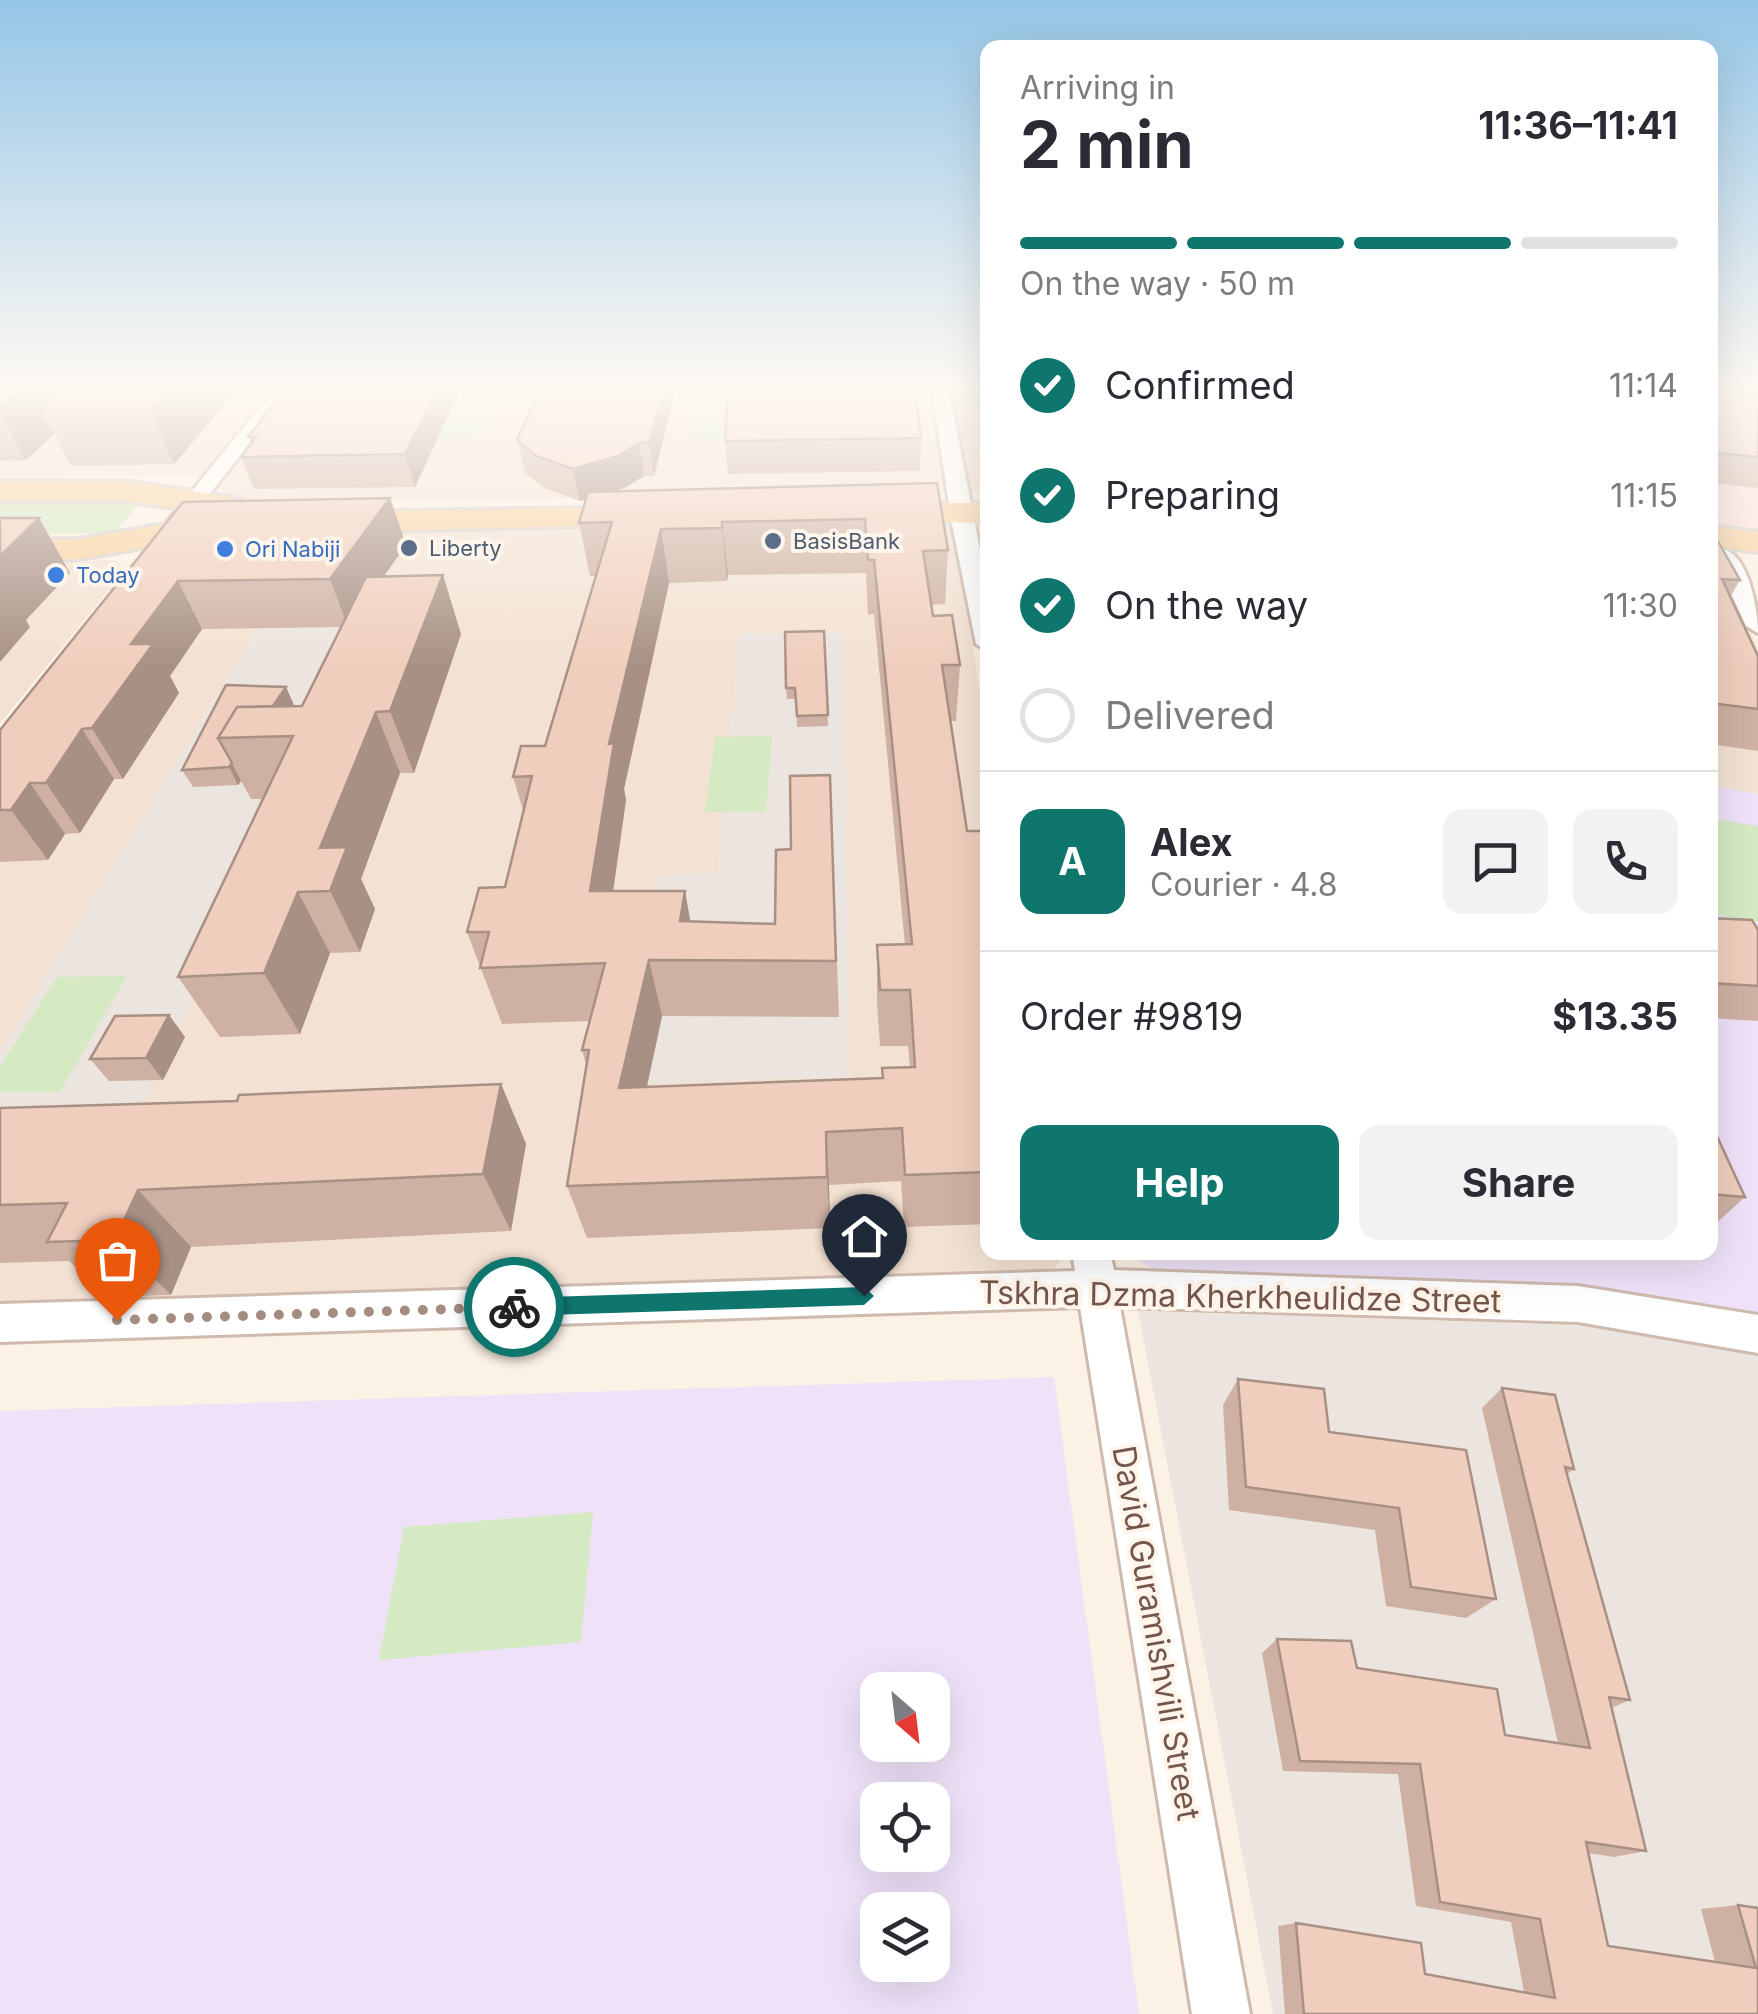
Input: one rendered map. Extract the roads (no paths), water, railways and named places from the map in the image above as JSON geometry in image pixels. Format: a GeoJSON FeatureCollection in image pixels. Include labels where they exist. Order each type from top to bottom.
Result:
{"type":"FeatureCollection","features":[{"type":"Feature","properties":{"kind":"main road"},"geometry":{"type":"LineString","coordinates":[[0,492],[126,491],[187,479]]}},
{"type":"Feature","properties":{"kind":"main road"},"geometry":{"type":"LineString","coordinates":[[126,491],[280,515]]}},
{"type":"Feature","properties":{"kind":"main road"},"geometry":{"type":"LineString","coordinates":[[845,506],[973,504]]}},
{"type":"Feature","properties":{"kind":"main road"},"geometry":{"type":"LineString","coordinates":[[0,551],[79,549],[280,515],[682,508]]}},
{"type":"Feature","properties":{"kind":"main road"},"geometry":{"type":"LineString","coordinates":[[1718,548],[1758,542]]}},
{"type":"Feature","properties":{"kind":"main road"},"geometry":{"type":"LineString","coordinates":[[79,549],[145,564]]}},
{"type":"Feature","properties":{"kind":"main road"},"geometry":{"type":"LineString","coordinates":[[1718,549],[1758,559]]}},
{"type":"Feature","properties":{"kind":"street"},"geometry":{"type":"LineString","coordinates":[[145,564],[212,479]]}},
{"type":"Feature","properties":{"kind":"street"},"geometry":{"type":"LineString","coordinates":[[966,479],[973,504],[980,569]]}},
{"type":"Feature","properties":{"kind":"street"},"geometry":{"type":"LineString","coordinates":[[1718,553],[1758,626]]}},
{"type":"Feature","properties":{"kind":"street","name":"Tskhra Dzma Kherkheulidze Street"},"geometry":{"type":"LineString","coordinates":[[0,1324],[1094,1270],[1578,1304],[1758,1334]]}},
{"type":"Feature","properties":{"kind":"street","name":"David Guramishvili Street"},"geometry":{"type":"LineString","coordinates":[[1094,1270],[1221,2014]]}},
{"type":"Feature","properties":{"kind":"place","name":"BasisBank"},"geometry":{"type":"Point","coordinates":[773,541]}},
{"type":"Feature","properties":{"kind":"place","name":"Liberty"},"geometry":{"type":"Point","coordinates":[409,548]}},
{"type":"Feature","properties":{"kind":"place","name":"Ori Nabiji"},"geometry":{"type":"Point","coordinates":[225,549]}},
{"type":"Feature","properties":{"kind":"place","name":"Today"},"geometry":{"type":"Point","coordinates":[56,575]}}]}
